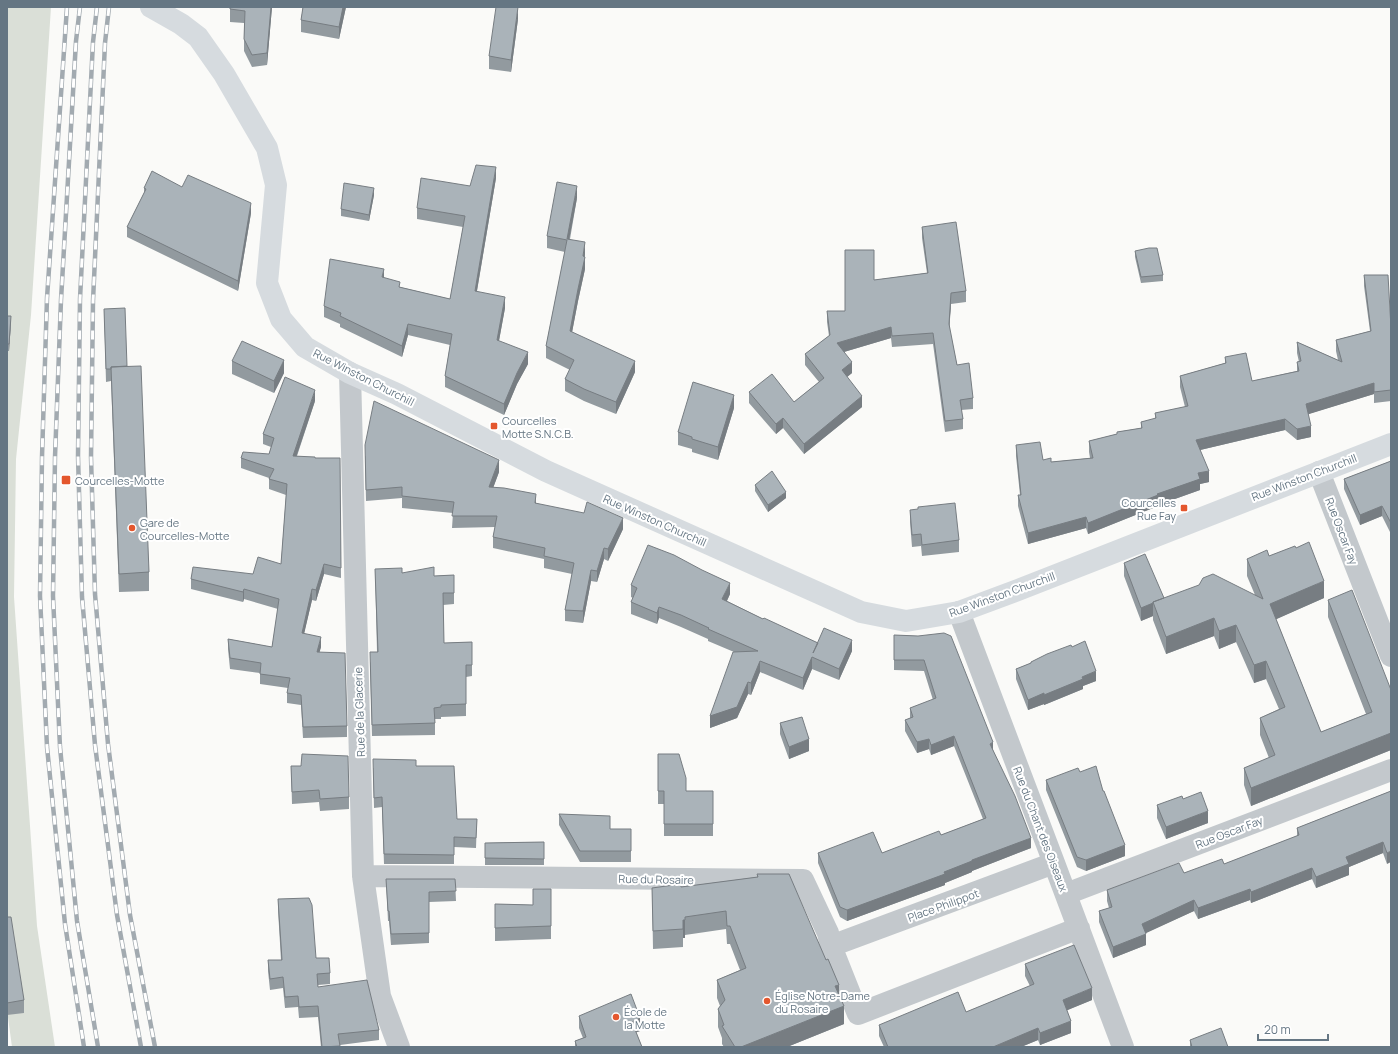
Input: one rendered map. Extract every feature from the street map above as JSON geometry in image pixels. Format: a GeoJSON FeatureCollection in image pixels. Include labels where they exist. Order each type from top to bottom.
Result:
{"type":"FeatureCollection","features":[{"type":"Feature","properties":{"kind":"main road","name":"Rue Winston Churchill"},"geometry":{"type":"LineString","coordinates":[[151,7],[181,24],[198,38],[224,74],[267,148],[276,185],[267,283],[282,319],[305,347],[350,372],[398,394],[546,470],[861,612],[906,622],[959,612],[1391,444]]}},
{"type":"Feature","properties":{"kind":"street","name":"Rue de la Glacerie"},"geometry":{"type":"LineString","coordinates":[[350,372],[363,876],[380,996],[399,1047]]}},
{"type":"Feature","properties":{"kind":"street","name":"Rue Oscar Fay"},"geometry":{"type":"LineString","coordinates":[[1319,472],[1391,656]]}},
{"type":"Feature","properties":{"kind":"street","name":"Rue du Chant des Oiseaux"},"geometry":{"type":"LineString","coordinates":[[959,612],[1123,1047]]}},
{"type":"Feature","properties":{"kind":"street","name":"Rue Oscar Fay"},"geometry":{"type":"LineString","coordinates":[[1066,894],[1391,770]]}},
{"type":"Feature","properties":{"kind":"street","name":"Place Philippot"},"geometry":{"type":"LineString","coordinates":[[831,946],[1054,863]]}},
{"type":"Feature","properties":{"kind":"street","name":"Rue du Rosaire"},"geometry":{"type":"LineString","coordinates":[[363,876],[803,880],[828,933],[831,946],[858,1014],[1079,928]]}},
{"type":"Feature","properties":{"kind":"shaded area"},"geometry":{"type":"Polygon","coordinates":[[[7,7],[51,7],[31,315],[16,459],[14,597],[37,926],[55,1047],[12,1047],[7,1010],[7,7]]]}},
{"type":"Feature","properties":{"kind":"building"},"geometry":{"type":"Polygon","coordinates":[[[230,7],[271,7],[267,53],[252,55],[244,39],[245,11],[230,9],[230,7]]]}},
{"type":"Feature","properties":{"kind":"building"},"geometry":{"type":"Polygon","coordinates":[[[303,7],[343,7],[339,27],[301,20],[303,7]]]}},
{"type":"Feature","properties":{"kind":"building"},"geometry":{"type":"Polygon","coordinates":[[[496,7],[518,7],[511,60],[489,56],[496,7]]]}},
{"type":"Feature","properties":{"kind":"building"},"geometry":{"type":"Polygon","coordinates":[[[476,165],[496,167],[475,291],[505,297],[497,340],[528,352],[504,404],[445,376],[452,334],[408,324],[402,346],[340,316],[341,313],[324,306],[330,259],[384,269],[382,277],[400,282],[399,287],[450,299],[465,216],[417,208],[421,178],[470,186],[476,165]]]}},
{"type":"Feature","properties":{"kind":"building"},"geometry":{"type":"Polygon","coordinates":[[[152,171],[182,187],[188,175],[251,203],[238,281],[127,227],[146,189],[144,188],[152,171]]]}},
{"type":"Feature","properties":{"kind":"building"},"geometry":{"type":"Polygon","coordinates":[[[557,182],[577,186],[567,239],[585,242],[583,256],[585,257],[570,331],[635,361],[616,402],[584,389],[565,379],[574,360],[546,346],[567,240],[547,236],[557,182]]]}},
{"type":"Feature","properties":{"kind":"building"},"geometry":{"type":"Polygon","coordinates":[[[344,183],[374,188],[369,215],[341,209],[344,183]]]}},
{"type":"Feature","properties":{"kind":"building"},"geometry":{"type":"Polygon","coordinates":[[[956,222],[966,291],[951,293],[949,324],[957,365],[969,363],[973,398],[960,400],[963,419],[945,421],[933,333],[892,336],[891,327],[837,343],[852,362],[842,370],[862,396],[804,444],[783,418],[776,424],[749,392],[772,374],[794,402],[824,378],[805,354],[830,335],[827,311],[845,311],[845,250],[874,250],[874,280],[928,273],[922,227],[956,222]]]}},
{"type":"Feature","properties":{"kind":"building"},"geometry":{"type":"Polygon","coordinates":[[[1157,248],[1163,275],[1141,277],[1135,251],[1157,248]]]}},
{"type":"Feature","properties":{"kind":"building"},"geometry":{"type":"Polygon","coordinates":[[[1364,275],[1388,275],[1391,328],[1391,390],[1374,392],[1374,383],[1306,404],[1311,426],[1297,429],[1285,419],[1196,440],[1209,471],[1198,473],[1200,479],[1157,494],[1158,495],[1088,523],[1086,517],[1028,533],[1018,495],[1021,495],[1016,445],[1040,442],[1043,460],[1051,458],[1051,462],[1093,458],[1089,441],[1117,434],[1117,432],[1142,428],[1141,422],[1156,418],[1155,413],[1188,406],[1180,376],[1226,363],[1225,357],[1246,353],[1252,381],[1299,371],[1297,362],[1301,361],[1297,342],[1342,362],[1336,340],[1371,331],[1364,275]]]}},
{"type":"Feature","properties":{"kind":"building"},"geometry":{"type":"Polygon","coordinates":[[[125,308],[127,366],[111,367],[111,369],[106,369],[104,309],[125,308]]]}},
{"type":"Feature","properties":{"kind":"building"},"geometry":{"type":"Polygon","coordinates":[[[7,316],[11,316],[9,344],[7,344],[7,316]]]}},
{"type":"Feature","properties":{"kind":"building"},"geometry":{"type":"Polygon","coordinates":[[[242,341],[284,360],[274,381],[232,361],[242,341]]]}},
{"type":"Feature","properties":{"kind":"building","name":"Gare de Courcelles-Motte"},"geometry":{"type":"Polygon","coordinates":[[[141,366],[149,572],[119,574],[111,367],[141,366]]]}},
{"type":"Feature","properties":{"kind":"building"},"geometry":{"type":"Polygon","coordinates":[[[285,377],[315,390],[293,456],[340,458],[341,568],[324,564],[316,590],[312,589],[302,633],[321,637],[317,652],[345,653],[347,726],[303,727],[301,695],[287,693],[290,678],[260,674],[261,663],[230,658],[228,639],[272,647],[279,599],[244,589],[243,592],[191,579],[193,567],[253,574],[258,557],[281,564],[287,484],[269,479],[274,469],[241,458],[243,452],[269,454],[274,438],[263,434],[285,377]]]}},
{"type":"Feature","properties":{"kind":"building"},"geometry":{"type":"Polygon","coordinates":[[[693,382],[734,395],[718,447],[692,439],[692,437],[678,432],[693,382]]]}},
{"type":"Feature","properties":{"kind":"building"},"geometry":{"type":"Polygon","coordinates":[[[374,401],[499,460],[489,487],[504,488],[536,494],[535,503],[584,513],[587,502],[623,518],[608,549],[604,548],[597,571],[591,570],[583,611],[565,610],[574,563],[544,556],[545,548],[493,537],[497,516],[452,516],[454,502],[402,496],[402,487],[366,490],[365,445],[374,401]]]}},
{"type":"Feature","properties":{"kind":"building"},"geometry":{"type":"Polygon","coordinates":[[[1391,461],[1391,523],[1382,506],[1360,515],[1344,479],[1391,461]]]}},
{"type":"Feature","properties":{"kind":"building"},"geometry":{"type":"Polygon","coordinates":[[[772,471],[786,492],[768,505],[755,485],[772,471]]]}},
{"type":"Feature","properties":{"kind":"building"},"geometry":{"type":"Polygon","coordinates":[[[955,503],[959,540],[922,545],[921,534],[912,535],[910,510],[918,509],[918,507],[955,503]]]}},
{"type":"Feature","properties":{"kind":"building"},"geometry":{"type":"Polygon","coordinates":[[[1309,542],[1324,581],[1270,604],[1321,732],[1372,712],[1328,600],[1352,590],[1391,690],[1391,733],[1251,788],[1244,768],[1275,755],[1260,718],[1285,707],[1266,661],[1254,665],[1236,625],[1219,631],[1214,618],[1166,637],[1153,602],[1199,585],[1203,578],[1213,574],[1263,599],[1247,559],[1267,550],[1269,556],[1295,546],[1296,548],[1309,542]]]}},
{"type":"Feature","properties":{"kind":"building"},"geometry":{"type":"Polygon","coordinates":[[[648,545],[674,555],[730,583],[722,599],[763,619],[764,618],[818,643],[824,628],[852,640],[839,669],[812,657],[803,678],[760,661],[751,683],[748,682],[737,707],[710,716],[733,652],[758,651],[708,629],[709,628],[681,615],[659,607],[657,613],[631,602],[637,588],[631,585],[648,545]]]}},
{"type":"Feature","properties":{"kind":"building"},"geometry":{"type":"Polygon","coordinates":[[[1145,554],[1164,598],[1141,608],[1124,563],[1145,554]]]}},
{"type":"Feature","properties":{"kind":"building"},"geometry":{"type":"Polygon","coordinates":[[[434,567],[434,576],[454,575],[454,593],[443,593],[444,643],[472,642],[472,665],[466,665],[466,704],[441,705],[441,707],[434,708],[435,723],[372,725],[370,652],[378,652],[375,569],[402,568],[402,573],[434,567]]]}},
{"type":"Feature","properties":{"kind":"building"},"geometry":{"type":"Polygon","coordinates":[[[944,633],[951,636],[993,742],[990,744],[1015,796],[1031,838],[972,860],[944,872],[945,874],[847,910],[840,907],[818,853],[873,832],[882,853],[939,831],[941,835],[986,818],[954,736],[931,745],[929,739],[917,742],[905,720],[913,717],[910,708],[936,698],[924,660],[894,660],[894,635],[918,636],[944,633]]]}},
{"type":"Feature","properties":{"kind":"building"},"geometry":{"type":"Polygon","coordinates":[[[1085,641],[1096,671],[1082,677],[1083,679],[1028,700],[1016,669],[1047,654],[1071,645],[1072,647],[1085,641]]]}},
{"type":"Feature","properties":{"kind":"building"},"geometry":{"type":"Polygon","coordinates":[[[802,717],[809,739],[789,747],[780,723],[802,717]]]}},
{"type":"Feature","properties":{"kind":"building"},"geometry":{"type":"Polygon","coordinates":[[[302,754],[348,756],[349,797],[320,799],[319,790],[292,792],[291,766],[301,766],[302,754]]]}},
{"type":"Feature","properties":{"kind":"building"},"geometry":{"type":"Polygon","coordinates":[[[658,754],[679,754],[686,778],[686,791],[713,791],[713,824],[664,824],[664,791],[658,791],[658,754]]]}},
{"type":"Feature","properties":{"kind":"building"},"geometry":{"type":"Polygon","coordinates":[[[373,759],[416,760],[416,766],[454,766],[457,819],[477,819],[476,838],[454,837],[454,855],[384,854],[382,797],[374,798],[373,759]]]}},
{"type":"Feature","properties":{"kind":"building"},"geometry":{"type":"Polygon","coordinates":[[[1096,766],[1103,791],[1125,845],[1086,860],[1077,857],[1046,780],[1078,768],[1080,772],[1096,766]]]}},
{"type":"Feature","properties":{"kind":"building"},"geometry":{"type":"Polygon","coordinates":[[[1391,791],[1391,851],[1387,853],[1383,842],[1346,857],[1349,864],[1316,877],[1312,868],[1251,892],[1250,889],[1198,908],[1194,900],[1142,924],[1146,934],[1113,947],[1099,911],[1112,907],[1107,890],[1179,863],[1184,873],[1222,859],[1224,864],[1299,835],[1297,828],[1391,791]]]}},
{"type":"Feature","properties":{"kind":"building"},"geometry":{"type":"Polygon","coordinates":[[[1201,792],[1208,811],[1166,827],[1157,805],[1182,796],[1183,799],[1201,792]]]}},
{"type":"Feature","properties":{"kind":"building"},"geometry":{"type":"Polygon","coordinates":[[[559,814],[610,816],[610,829],[631,829],[631,851],[580,851],[559,814]]]}},
{"type":"Feature","properties":{"kind":"building"},"geometry":{"type":"Polygon","coordinates":[[[544,842],[544,859],[485,858],[485,843],[544,842]]]}},
{"type":"Feature","properties":{"kind":"building"},"geometry":{"type":"Polygon","coordinates":[[[757,874],[789,874],[826,960],[828,959],[839,985],[835,986],[844,1006],[741,1047],[735,1047],[722,1026],[724,1025],[718,1009],[725,1000],[717,980],[746,968],[730,926],[727,926],[726,911],[685,917],[685,920],[683,920],[683,929],[653,931],[652,888],[681,884],[681,887],[758,877],[757,874]]]}},
{"type":"Feature","properties":{"kind":"building"},"geometry":{"type":"Polygon","coordinates":[[[386,879],[455,879],[456,891],[429,892],[429,933],[391,934],[386,879]]]}},
{"type":"Feature","properties":{"kind":"building"},"geometry":{"type":"Polygon","coordinates":[[[533,889],[551,889],[551,926],[495,928],[495,904],[533,905],[533,889]]]}},
{"type":"Feature","properties":{"kind":"building"},"geometry":{"type":"Polygon","coordinates":[[[309,898],[312,905],[316,958],[329,958],[330,973],[317,974],[318,987],[367,980],[379,1030],[338,1034],[340,1046],[322,1047],[318,1006],[299,1007],[298,996],[285,997],[283,977],[270,979],[268,960],[282,960],[278,899],[309,898]]]}},
{"type":"Feature","properties":{"kind":"building"},"geometry":{"type":"Polygon","coordinates":[[[7,917],[11,917],[24,1000],[7,1003],[7,917]]]}},
{"type":"Feature","properties":{"kind":"building"},"geometry":{"type":"Polygon","coordinates":[[[1074,945],[1092,988],[1063,1000],[1071,1021],[1040,1033],[1038,1028],[993,1047],[888,1047],[879,1025],[958,992],[966,1012],[1034,984],[1025,964],[1074,945]]]}},
{"type":"Feature","properties":{"kind":"building"},"geometry":{"type":"Polygon","coordinates":[[[631,994],[640,1018],[632,1022],[642,1047],[577,1047],[575,1041],[586,1037],[579,1016],[631,994]]]}},
{"type":"Feature","properties":{"kind":"building"},"geometry":{"type":"Polygon","coordinates":[[[1221,1028],[1228,1047],[1192,1047],[1190,1040],[1221,1028]]]}},
{"type":"Feature","properties":{"kind":"railway"},"geometry":{"type":"LineString","coordinates":[[67,7],[47,298],[42,457],[40,596],[47,747],[65,924],[84,1047]]}},
{"type":"Feature","properties":{"kind":"railway"},"geometry":{"type":"LineString","coordinates":[[80,7],[76,41],[61,300],[55,457],[53,596],[60,747],[77,921],[98,1047]]}},
{"type":"Feature","properties":{"kind":"railway"},"geometry":{"type":"LineString","coordinates":[[97,7],[93,42],[80,299],[78,456],[82,597],[95,745],[117,915],[141,1047]]}},
{"type":"Feature","properties":{"kind":"railway"},"geometry":{"type":"LineString","coordinates":[[109,7],[105,43],[93,301],[91,457],[95,594],[108,744],[130,915],[155,1047]]}},
{"type":"Feature","properties":{"kind":"place","name":"Courcelles Motte S.N.C.B."},"geometry":{"type":"Point","coordinates":[494,426]}},
{"type":"Feature","properties":{"kind":"place","name":"Courcelles-Motte"},"geometry":{"type":"Point","coordinates":[66,480]}},
{"type":"Feature","properties":{"kind":"place","name":"Courcelles Rue Fay"},"geometry":{"type":"Point","coordinates":[1184,508]}},
{"type":"Feature","properties":{"kind":"place","name":"Gare de Courcelles-Motte"},"geometry":{"type":"Point","coordinates":[132,528]}},
{"type":"Feature","properties":{"kind":"place","name":"Église Notre-Dame du Rosaire"},"geometry":{"type":"Point","coordinates":[767,1001]}},
{"type":"Feature","properties":{"kind":"place","name":"École de la Motte"},"geometry":{"type":"Point","coordinates":[616,1017]}}]}
